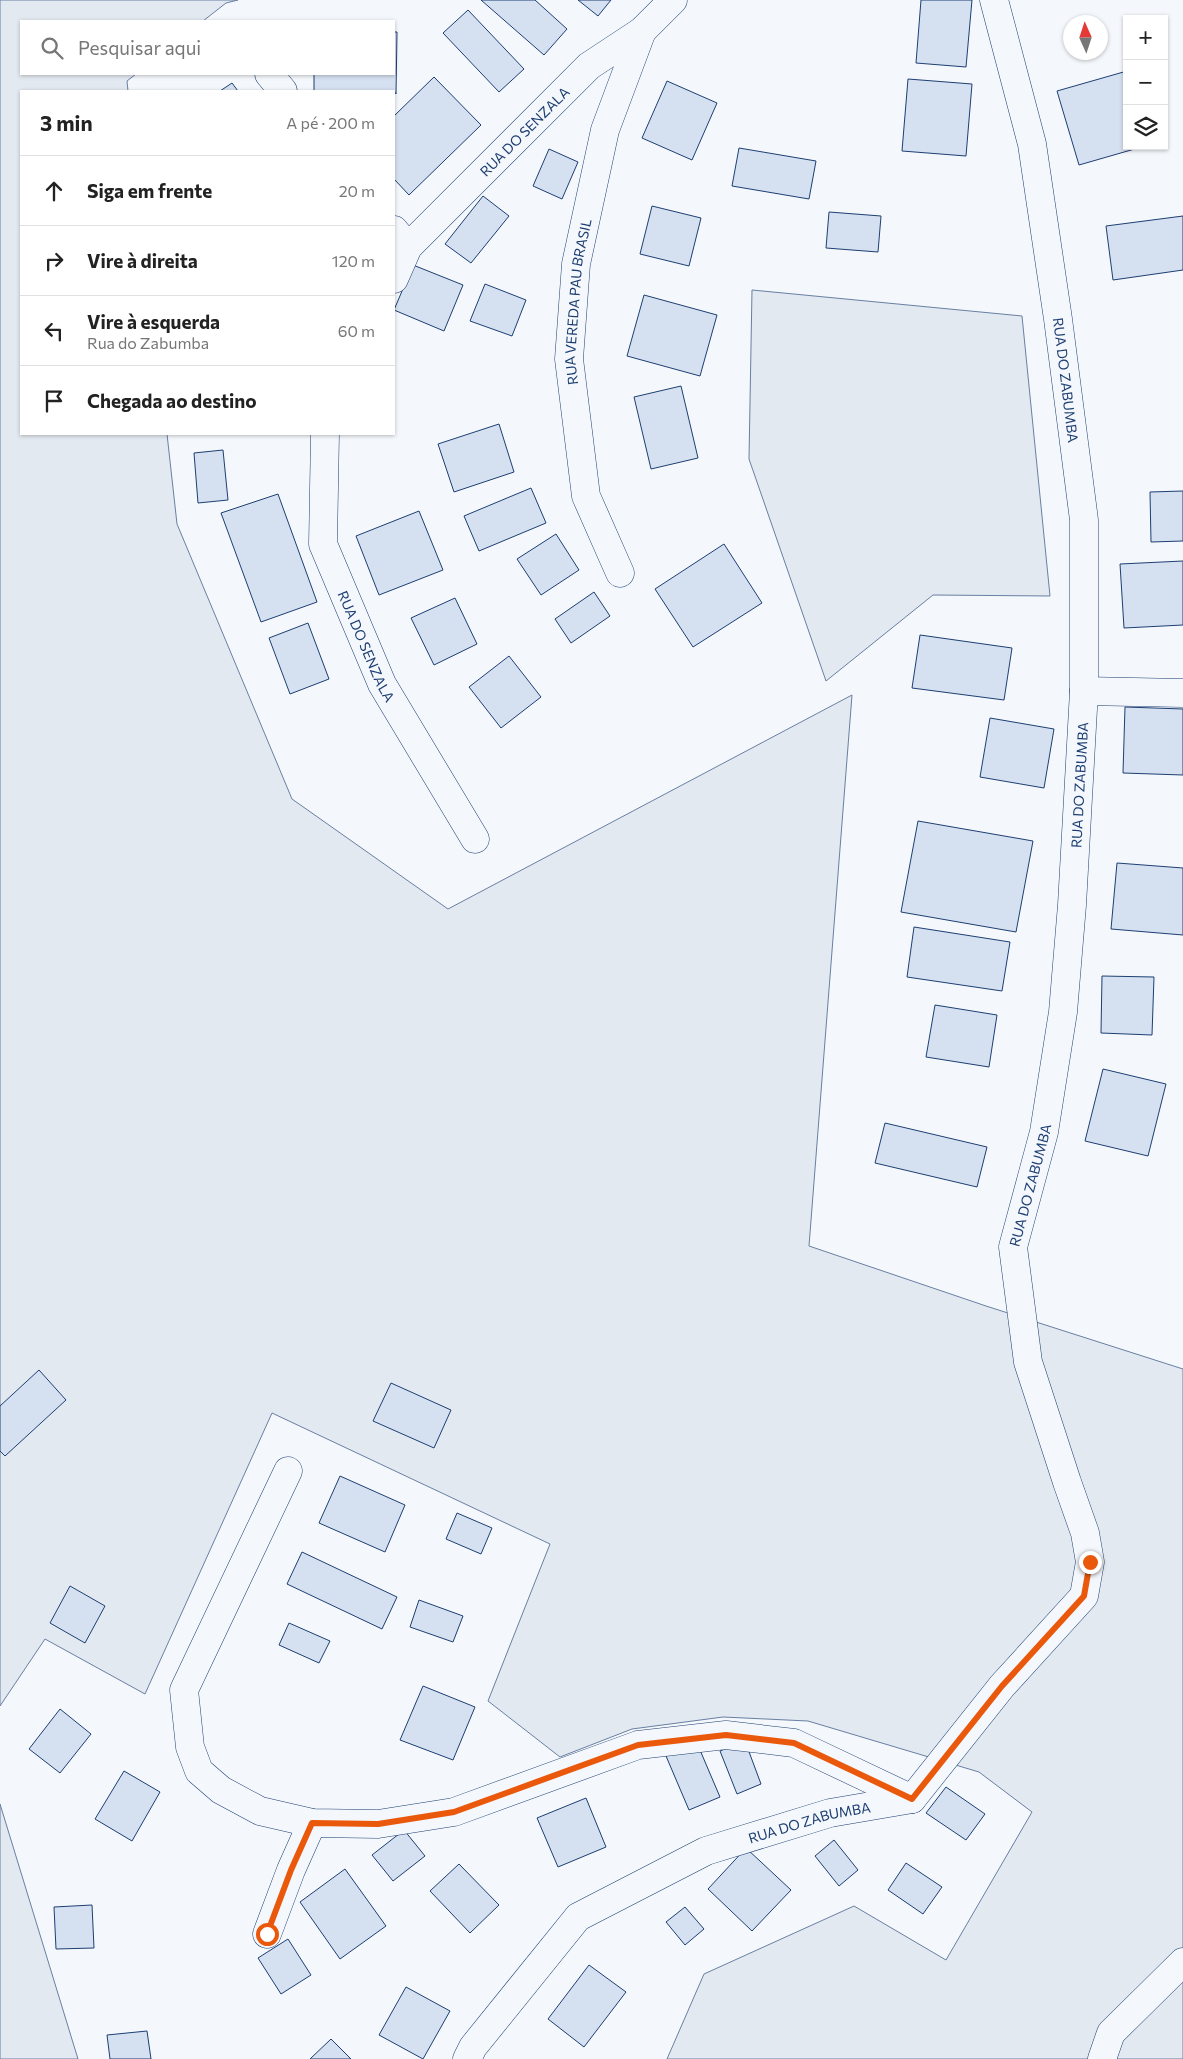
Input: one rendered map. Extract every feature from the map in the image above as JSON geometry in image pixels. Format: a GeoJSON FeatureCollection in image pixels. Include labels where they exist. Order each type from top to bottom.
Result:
{"type":"FeatureCollection","features":[{"type":"Feature","properties":{"kind":"street","name":"RUA DO SENZALA"},"geometry":{"type":"LineString","coordinates":[[395,273],[401,239],[589,66],[642,31],[673,0]]}},
{"type":"Feature","properties":{"kind":"street","name":"RUA DO ZABUMBA"},"geometry":{"type":"LineString","coordinates":[[467,2059],[473,2047],[578,1917],[706,1851],[830,1813],[912,1799],[1002,1686],[1084,1596],[1090,1562],[1086,1533],[1067,1482],[1028,1362],[1014,1247],[1044,1132],[1063,1012],[1072,905],[1084,691],[1084,520],[1058,319],[1032,144],[994,0]]}},
{"type":"Feature","properties":{"kind":"street","name":"RUA VEREDA PAU BRASIL"},"geometry":{"type":"LineString","coordinates":[[620,573],[586,496],[569,359],[576,264],[605,130],[642,31]]}},
{"type":"Feature","properties":{"kind":"street"},"geometry":{"type":"LineString","coordinates":[[270,75],[282,90]]}},
{"type":"Feature","properties":{"kind":"street","name":"RUA DO SENZALA"},"geometry":{"type":"LineString","coordinates":[[325,435],[323,544],[382,684],[475,839]]}},
{"type":"Feature","properties":{"kind":"street"},"geometry":{"type":"LineString","coordinates":[[1084,691],[1183,692]]}},
{"type":"Feature","properties":{"kind":"street"},"geometry":{"type":"LineString","coordinates":[[288,1471],[184,1690],[190,1747],[199,1771],[221,1790],[260,1811],[312,1823],[378,1824],[454,1812],[638,1745],[726,1735],[794,1743],[912,1799]]}},
{"type":"Feature","properties":{"kind":"street"},"geometry":{"type":"LineString","coordinates":[[267,1934],[291,1870],[312,1823]]}},
{"type":"Feature","properties":{"kind":"street"},"geometry":{"type":"LineString","coordinates":[[1102,2059],[1110,2032],[1183,1962]]}},
{"type":"Feature","properties":{"kind":"shaded area"},"geometry":{"type":"Polygon","coordinates":[[[0,0],[238,0],[226,3],[204,20],[20,20],[20,75],[135,75],[127,81],[128,90],[20,90],[20,435],[167,435],[177,524],[292,799],[448,909],[852,695],[809,1246],[986,1306],[1183,1369],[1183,2059],[667,2059],[704,1974],[854,1906],[946,1960],[1032,1812],[979,1772],[808,1721],[723,1717],[632,1729],[560,1757],[488,1701],[550,1544],[272,1413],[145,1694],[45,1639],[0,1706],[0,0]]]}},
{"type":"Feature","properties":{"kind":"shaded area"},"geometry":{"type":"Polygon","coordinates":[[[752,290],[1022,316],[1050,596],[933,595],[826,681],[749,459],[752,290]]]}},
{"type":"Feature","properties":{"kind":"shaded area"},"geometry":{"type":"Polygon","coordinates":[[[0,1804],[78,2059],[0,2059],[0,1804]]]}},
{"type":"Feature","properties":{"kind":"building"},"geometry":{"type":"Polygon","coordinates":[[[481,0],[535,0],[567,29],[544,55],[481,0]]]}},
{"type":"Feature","properties":{"kind":"building"},"geometry":{"type":"Polygon","coordinates":[[[578,0],[611,0],[598,16],[578,0]]]}},
{"type":"Feature","properties":{"kind":"building"},"geometry":{"type":"Polygon","coordinates":[[[921,0],[972,0],[966,67],[916,63],[921,0]]]}},
{"type":"Feature","properties":{"kind":"building"},"geometry":{"type":"Polygon","coordinates":[[[468,10],[524,69],[499,92],[443,33],[468,10]]]}},
{"type":"Feature","properties":{"kind":"building"},"geometry":{"type":"Polygon","coordinates":[[[395,32],[397,32],[396,94],[395,90],[314,90],[314,75],[395,75],[395,32]]]}},
{"type":"Feature","properties":{"kind":"building"},"geometry":{"type":"Polygon","coordinates":[[[1123,72],[1123,150],[1131,150],[1079,165],[1057,91],[1123,72]]]}},
{"type":"Feature","properties":{"kind":"building"},"geometry":{"type":"Polygon","coordinates":[[[434,77],[481,125],[409,195],[395,180],[395,115],[434,77]]]}},
{"type":"Feature","properties":{"kind":"building"},"geometry":{"type":"Polygon","coordinates":[[[908,79],[972,84],[966,156],[902,151],[908,79]]]}},
{"type":"Feature","properties":{"kind":"building"},"geometry":{"type":"Polygon","coordinates":[[[667,81],[717,103],[692,160],[642,138],[667,81]]]}},
{"type":"Feature","properties":{"kind":"building"},"geometry":{"type":"Polygon","coordinates":[[[232,83],[237,90],[222,90],[232,83]]]}},
{"type":"Feature","properties":{"kind":"building"},"geometry":{"type":"Polygon","coordinates":[[[739,148],[816,161],[809,199],[732,186],[739,148]]]}},
{"type":"Feature","properties":{"kind":"building"},"geometry":{"type":"Polygon","coordinates":[[[549,149],[578,162],[562,199],[533,186],[549,149]]]}},
{"type":"Feature","properties":{"kind":"building"},"geometry":{"type":"Polygon","coordinates":[[[483,196],[509,216],[471,263],[445,244],[483,196]]]}},
{"type":"Feature","properties":{"kind":"building"},"geometry":{"type":"Polygon","coordinates":[[[652,206],[701,218],[689,266],[640,254],[652,206]]]}},
{"type":"Feature","properties":{"kind":"building"},"geometry":{"type":"Polygon","coordinates":[[[829,212],[881,216],[878,252],[826,248],[829,212]]]}},
{"type":"Feature","properties":{"kind":"building"},"geometry":{"type":"Polygon","coordinates":[[[1183,216],[1183,270],[1113,280],[1106,226],[1183,216]]]}},
{"type":"Feature","properties":{"kind":"building"},"geometry":{"type":"Polygon","coordinates":[[[413,265],[463,285],[444,331],[395,310],[413,265]]]}},
{"type":"Feature","properties":{"kind":"building"},"geometry":{"type":"Polygon","coordinates":[[[485,284],[526,300],[512,336],[470,321],[485,284]]]}},
{"type":"Feature","properties":{"kind":"building"},"geometry":{"type":"Polygon","coordinates":[[[644,295],[717,315],[700,376],[627,356],[644,295]]]}},
{"type":"Feature","properties":{"kind":"building"},"geometry":{"type":"Polygon","coordinates":[[[681,386],[698,458],[651,469],[634,397],[681,386]]]}},
{"type":"Feature","properties":{"kind":"building"},"geometry":{"type":"Polygon","coordinates":[[[499,424],[514,472],[454,492],[438,444],[499,424]]]}},
{"type":"Feature","properties":{"kind":"building"},"geometry":{"type":"Polygon","coordinates":[[[223,450],[228,500],[198,503],[194,453],[223,450]]]}},
{"type":"Feature","properties":{"kind":"building"},"geometry":{"type":"Polygon","coordinates":[[[531,488],[546,523],[479,551],[464,516],[531,488]]]}},
{"type":"Feature","properties":{"kind":"building"},"geometry":{"type":"Polygon","coordinates":[[[1183,491],[1183,541],[1151,542],[1150,492],[1183,491]]]}},
{"type":"Feature","properties":{"kind":"building"},"geometry":{"type":"Polygon","coordinates":[[[278,494],[317,602],[261,622],[221,513],[278,494]]]}},
{"type":"Feature","properties":{"kind":"building"},"geometry":{"type":"Polygon","coordinates":[[[419,511],[443,570],[379,595],[356,536],[419,511]]]}},
{"type":"Feature","properties":{"kind":"building"},"geometry":{"type":"Polygon","coordinates":[[[556,534],[579,570],[541,595],[517,559],[556,534]]]}},
{"type":"Feature","properties":{"kind":"building"},"geometry":{"type":"Polygon","coordinates":[[[724,544],[762,603],[693,647],[655,589],[724,544]]]}},
{"type":"Feature","properties":{"kind":"building"},"geometry":{"type":"Polygon","coordinates":[[[1183,561],[1183,625],[1124,628],[1120,564],[1183,561]]]}},
{"type":"Feature","properties":{"kind":"building"},"geometry":{"type":"Polygon","coordinates":[[[594,592],[610,616],[571,643],[555,619],[594,592]]]}},
{"type":"Feature","properties":{"kind":"building"},"geometry":{"type":"Polygon","coordinates":[[[455,598],[477,644],[434,665],[411,618],[455,598]]]}},
{"type":"Feature","properties":{"kind":"building"},"geometry":{"type":"Polygon","coordinates":[[[308,623],[329,679],[290,694],[269,638],[308,623]]]}},
{"type":"Feature","properties":{"kind":"building"},"geometry":{"type":"Polygon","coordinates":[[[920,635],[1012,648],[1004,700],[912,688],[920,635]]]}},
{"type":"Feature","properties":{"kind":"building"},"geometry":{"type":"Polygon","coordinates":[[[509,656],[541,697],[501,728],[469,687],[509,656]]]}},
{"type":"Feature","properties":{"kind":"building"},"geometry":{"type":"Polygon","coordinates":[[[1125,707],[1183,709],[1183,775],[1123,773],[1125,707]]]}},
{"type":"Feature","properties":{"kind":"building"},"geometry":{"type":"Polygon","coordinates":[[[990,718],[1054,729],[1044,788],[980,777],[990,718]]]}},
{"type":"Feature","properties":{"kind":"building"},"geometry":{"type":"Polygon","coordinates":[[[918,821],[1033,841],[1016,932],[901,912],[918,821]]]}},
{"type":"Feature","properties":{"kind":"building"},"geometry":{"type":"Polygon","coordinates":[[[1117,863],[1183,868],[1183,935],[1111,929],[1117,863]]]}},
{"type":"Feature","properties":{"kind":"building"},"geometry":{"type":"Polygon","coordinates":[[[914,927],[1010,942],[1002,991],[907,977],[914,927]]]}},
{"type":"Feature","properties":{"kind":"building"},"geometry":{"type":"Polygon","coordinates":[[[1102,976],[1154,977],[1152,1035],[1101,1033],[1102,976]]]}},
{"type":"Feature","properties":{"kind":"building"},"geometry":{"type":"Polygon","coordinates":[[[935,1005],[997,1015],[989,1067],[926,1057],[935,1005]]]}},
{"type":"Feature","properties":{"kind":"building"},"geometry":{"type":"Polygon","coordinates":[[[1103,1069],[1166,1084],[1148,1156],[1085,1141],[1103,1069]]]}},
{"type":"Feature","properties":{"kind":"building"},"geometry":{"type":"Polygon","coordinates":[[[885,1123],[987,1147],[977,1187],[875,1163],[885,1123]]]}},
{"type":"Feature","properties":{"kind":"building"},"geometry":{"type":"Polygon","coordinates":[[[39,1370],[66,1400],[5,1456],[0,1451],[0,1406],[39,1370]]]}},
{"type":"Feature","properties":{"kind":"building"},"geometry":{"type":"Polygon","coordinates":[[[391,1383],[451,1410],[434,1448],[373,1421],[391,1383]]]}},
{"type":"Feature","properties":{"kind":"building"},"geometry":{"type":"Polygon","coordinates":[[[340,1476],[405,1505],[385,1552],[319,1523],[340,1476]]]}},
{"type":"Feature","properties":{"kind":"building"},"geometry":{"type":"Polygon","coordinates":[[[457,1513],[492,1528],[481,1554],[446,1539],[457,1513]]]}},
{"type":"Feature","properties":{"kind":"building"},"geometry":{"type":"Polygon","coordinates":[[[302,1552],[397,1597],[382,1629],[287,1584],[302,1552]]]}},
{"type":"Feature","properties":{"kind":"building"},"geometry":{"type":"Polygon","coordinates":[[[70,1586],[105,1606],[85,1643],[50,1623],[70,1586]]]}},
{"type":"Feature","properties":{"kind":"building"},"geometry":{"type":"Polygon","coordinates":[[[419,1600],[463,1616],[453,1642],[410,1627],[419,1600]]]}},
{"type":"Feature","properties":{"kind":"building"},"geometry":{"type":"Polygon","coordinates":[[[289,1623],[330,1641],[319,1663],[279,1645],[289,1623]]]}},
{"type":"Feature","properties":{"kind":"building"},"geometry":{"type":"Polygon","coordinates":[[[423,1686],[475,1707],[453,1760],[400,1740],[423,1686]]]}},
{"type":"Feature","properties":{"kind":"building"},"geometry":{"type":"Polygon","coordinates":[[[60,1709],[91,1734],[60,1773],[29,1749],[60,1709]]]}},
{"type":"Feature","properties":{"kind":"building"},"geometry":{"type":"Polygon","coordinates":[[[745,1741],[761,1784],[737,1794],[720,1751],[745,1741]]]}},
{"type":"Feature","properties":{"kind":"building"},"geometry":{"type":"Polygon","coordinates":[[[697,1743],[720,1797],[689,1810],[666,1756],[697,1743]]]}},
{"type":"Feature","properties":{"kind":"building"},"geometry":{"type":"Polygon","coordinates":[[[124,1771],[160,1792],[132,1841],[95,1819],[124,1771]]]}},
{"type":"Feature","properties":{"kind":"building"},"geometry":{"type":"Polygon","coordinates":[[[946,1787],[985,1814],[966,1840],[926,1813],[946,1787]]]}},
{"type":"Feature","properties":{"kind":"building"},"geometry":{"type":"Polygon","coordinates":[[[586,1798],[606,1847],[558,1867],[537,1818],[586,1798]]]}},
{"type":"Feature","properties":{"kind":"building"},"geometry":{"type":"Polygon","coordinates":[[[404,1830],[425,1856],[393,1881],[372,1855],[404,1830]]]}},
{"type":"Feature","properties":{"kind":"building"},"geometry":{"type":"Polygon","coordinates":[[[834,1840],[858,1870],[839,1886],[815,1856],[834,1840]]]}},
{"type":"Feature","properties":{"kind":"building"},"geometry":{"type":"Polygon","coordinates":[[[746,1848],[791,1890],[752,1931],[708,1889],[746,1848]]]}},
{"type":"Feature","properties":{"kind":"building"},"geometry":{"type":"Polygon","coordinates":[[[906,1863],[942,1887],[923,1914],[888,1890],[906,1863]]]}},
{"type":"Feature","properties":{"kind":"building"},"geometry":{"type":"Polygon","coordinates":[[[459,1864],[499,1905],[470,1933],[430,1891],[459,1864]]]}},
{"type":"Feature","properties":{"kind":"building"},"geometry":{"type":"Polygon","coordinates":[[[345,1869],[386,1926],[340,1959],[300,1902],[345,1869]]]}},
{"type":"Feature","properties":{"kind":"building"},"geometry":{"type":"Polygon","coordinates":[[[92,1905],[94,1948],[56,1949],[54,1907],[92,1905]]]}},
{"type":"Feature","properties":{"kind":"building"},"geometry":{"type":"Polygon","coordinates":[[[685,1907],[704,1929],[685,1945],[666,1922],[685,1907]]]}},
{"type":"Feature","properties":{"kind":"building"},"geometry":{"type":"Polygon","coordinates":[[[288,1939],[311,1975],[281,1994],[258,1958],[288,1939]]]}},
{"type":"Feature","properties":{"kind":"building"},"geometry":{"type":"Polygon","coordinates":[[[589,1965],[626,1992],[584,2047],[548,2019],[589,1965]]]}},
{"type":"Feature","properties":{"kind":"building"},"geometry":{"type":"Polygon","coordinates":[[[406,1987],[450,2011],[423,2059],[379,2035],[406,1987]]]}},
{"type":"Feature","properties":{"kind":"building"},"geometry":{"type":"Polygon","coordinates":[[[147,2031],[151,2059],[110,2059],[107,2035],[147,2031]]]}},
{"type":"Feature","properties":{"kind":"building"},"geometry":{"type":"Polygon","coordinates":[[[331,2039],[351,2059],[310,2059],[331,2039]]]}},
{"type":"Feature","properties":{"kind":"route"},"geometry":{"type":"LineString","coordinates":[[267,1934],[291,1870],[312,1823],[378,1824],[454,1812],[638,1745],[726,1735],[794,1743],[912,1799],[1002,1686],[1084,1596],[1090,1562]]}}]}
